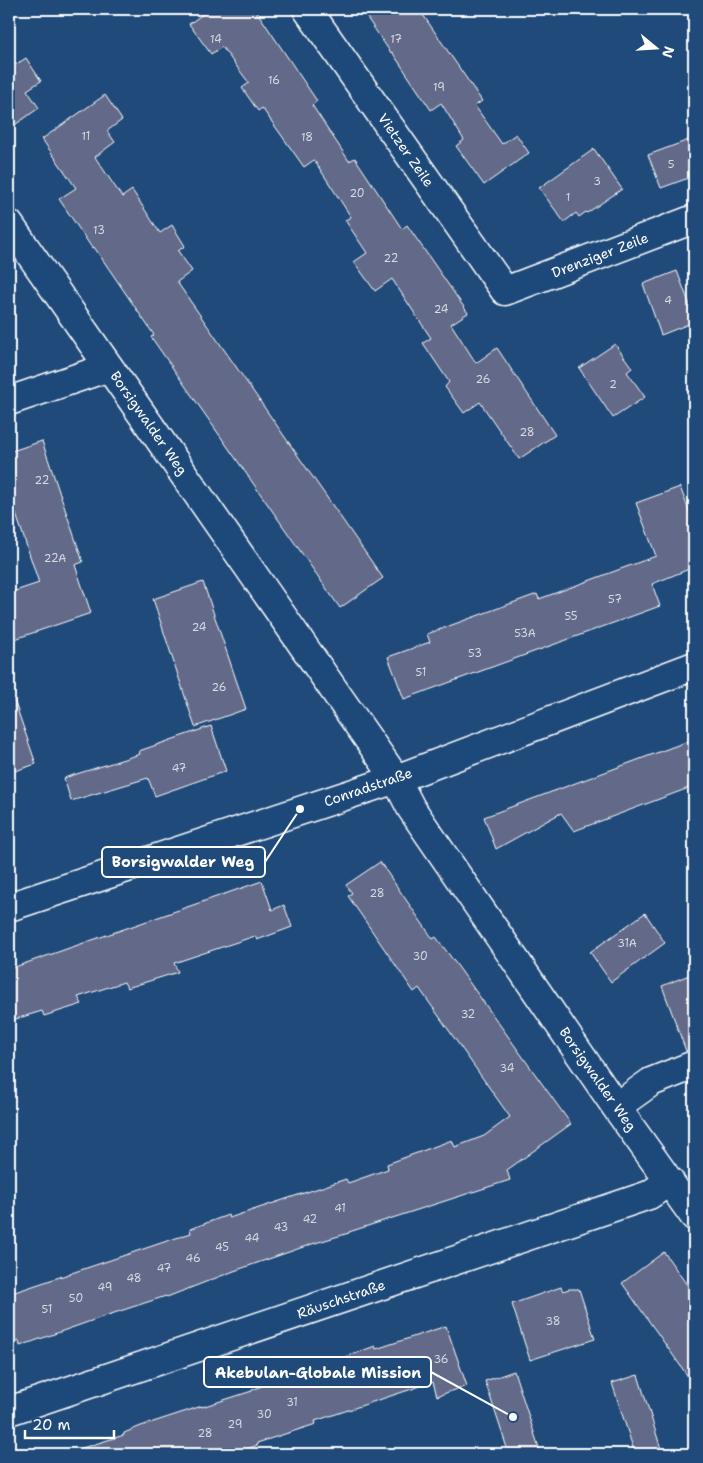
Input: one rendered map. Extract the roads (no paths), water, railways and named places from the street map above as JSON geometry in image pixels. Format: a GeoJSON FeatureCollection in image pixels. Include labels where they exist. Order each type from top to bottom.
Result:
{"type":"FeatureCollection","features":[{"type":"Feature","properties":{"kind":"street","name":"Vietzer Zeile"},"geometry":{"type":"LineString","coordinates":[[307,9],[505,291]]}},
{"type":"Feature","properties":{"kind":"street","name":"Drenziger Zeile"},"geometry":{"type":"LineString","coordinates":[[505,291],[694,219]]}},
{"type":"Feature","properties":{"kind":"street","name":"Borsigwalder Weg"},"geometry":{"type":"LineString","coordinates":[[9,224],[396,779],[411,808],[616,1107],[694,1216]]}},
{"type":"Feature","properties":{"kind":"street"},"geometry":{"type":"LineString","coordinates":[[9,401],[110,367]]}},
{"type":"Feature","properties":{"kind":"street","name":"Conradstraße"},"geometry":{"type":"LineString","coordinates":[[9,907],[396,779],[694,666]]}},
{"type":"Feature","properties":{"kind":"street"},"geometry":{"type":"LineString","coordinates":[[616,1107],[651,1082],[694,1065]]}},
{"type":"Feature","properties":{"kind":"street","name":"Räuschstraße"},"geometry":{"type":"LineString","coordinates":[[9,1410],[649,1195],[670,1181]]}},
{"type":"Feature","properties":{"kind":"place","name":"Borsigwalder Weg"},"geometry":{"type":"Point","coordinates":[300,809]}},
{"type":"Feature","properties":{"kind":"place","name":"Akebulan-Globale Mission"},"geometry":{"type":"Point","coordinates":[513,1417]}}]}
